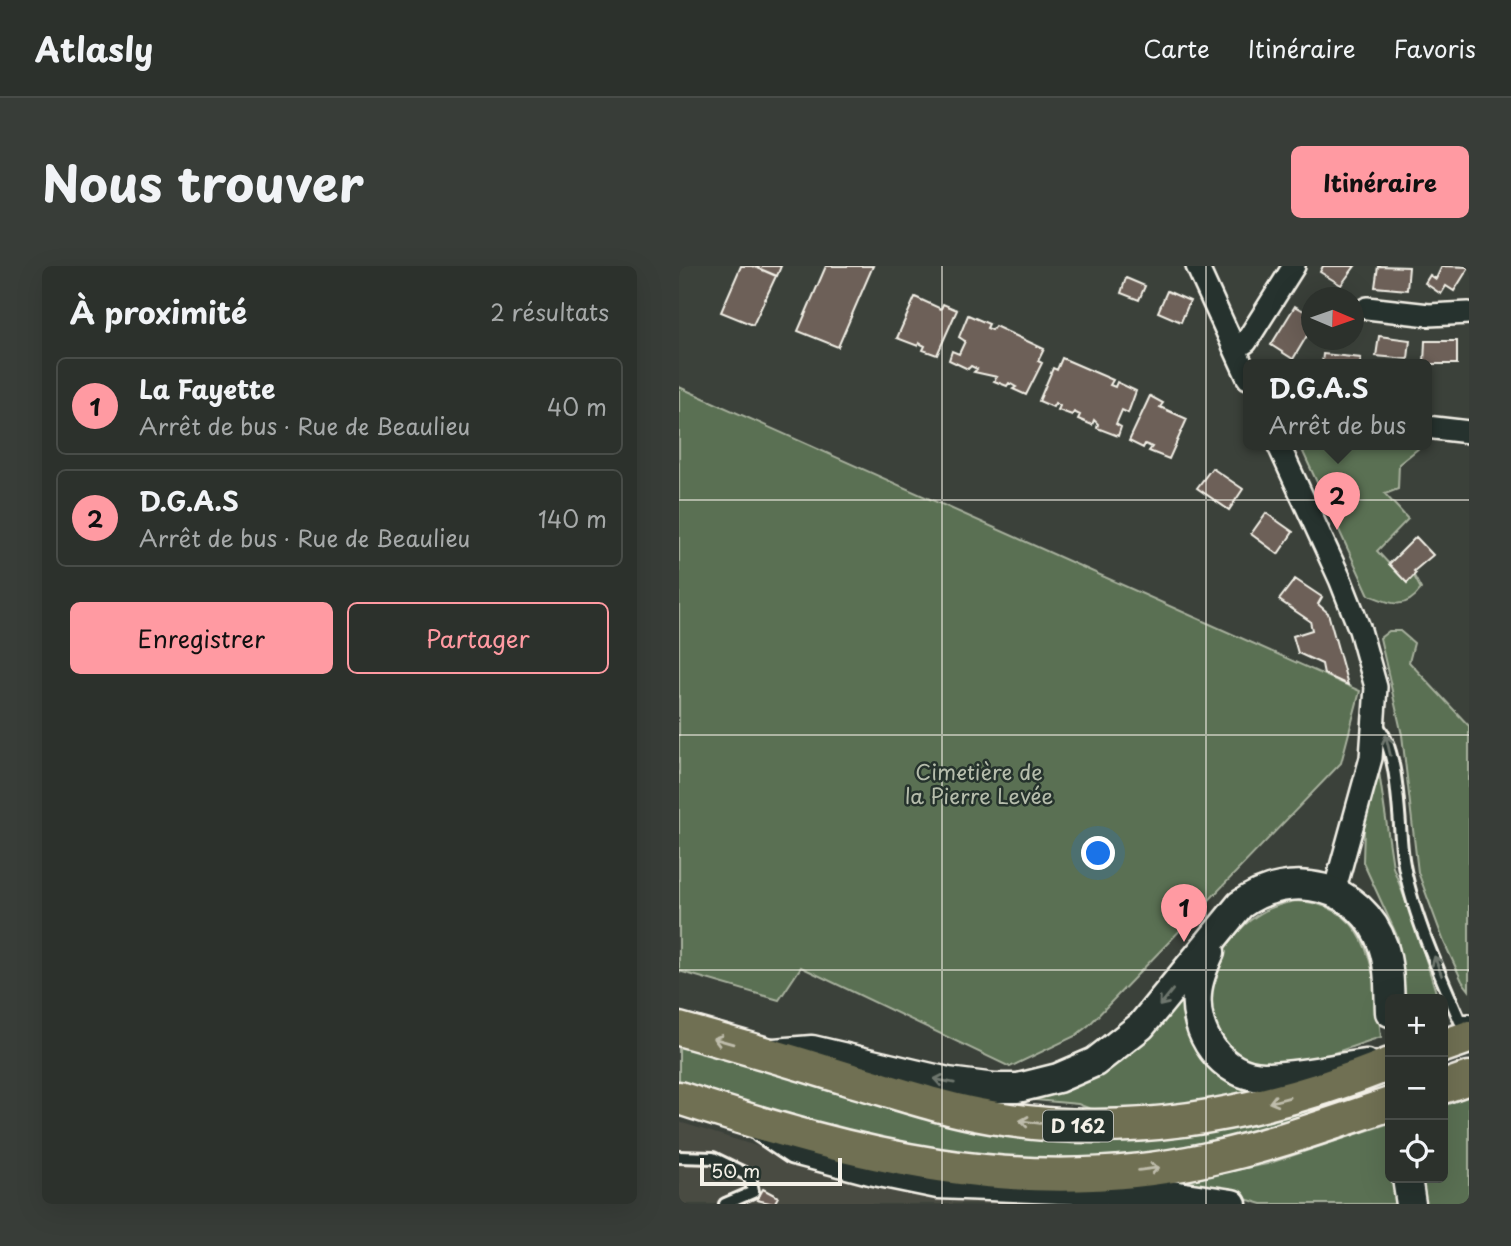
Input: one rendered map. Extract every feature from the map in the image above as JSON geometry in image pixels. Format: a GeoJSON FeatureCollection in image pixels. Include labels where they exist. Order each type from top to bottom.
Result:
{"type":"FeatureCollection","features":[{"type":"Feature","properties":{"kind":"main road","name":"D 162"},"geometry":{"type":"LineString","coordinates":[[679,1029],[952,1108],[1020,1121],[1093,1127],[1167,1124],[1235,1112],[1344,1083],[1385,1064]]}},
{"type":"Feature","properties":{"kind":"main road"},"geometry":{"type":"LineString","coordinates":[[1448,1085],[1469,1078]]}},
{"type":"Feature","properties":{"kind":"main road","name":"D 162"},"geometry":{"type":"LineString","coordinates":[[679,1098],[752,1122],[874,1156],[996,1173],[1081,1174],[1139,1170],[1206,1160],[1385,1106]]}},
{"type":"Feature","properties":{"kind":"street"},"geometry":{"type":"LineString","coordinates":[[1197,266],[1243,368]]}},
{"type":"Feature","properties":{"kind":"street"},"geometry":{"type":"LineString","coordinates":[[1234,349],[1245,342],[1294,266]]}},
{"type":"Feature","properties":{"kind":"street"},"geometry":{"type":"LineString","coordinates":[[1367,308],[1429,315],[1469,313]]}},
{"type":"Feature","properties":{"kind":"street"},"geometry":{"type":"LineString","coordinates":[[1432,428],[1469,432]]}},
{"type":"Feature","properties":{"kind":"street"},"geometry":{"type":"LineString","coordinates":[[1281,450],[1360,630],[1377,687],[1371,758],[1334,892]]}},
{"type":"Feature","properties":{"kind":"street"},"geometry":{"type":"LineString","coordinates":[[767,1054],[812,1051],[948,1082],[995,1088],[1040,1084],[1095,1062],[1141,1026],[1240,905],[1272,888],[1311,885],[1334,892],[1365,915],[1380,939],[1385,956],[1388,994]]}},
{"type":"Feature","properties":{"kind":"street"},"geometry":{"type":"LineString","coordinates":[[1222,924],[1199,981],[1197,1006],[1204,1036],[1227,1065],[1237,1071],[1265,1077],[1385,1063]]}},
{"type":"Feature","properties":{"kind":"street"},"geometry":{"type":"LineString","coordinates":[[679,1114],[752,1122],[794,1150],[938,1184],[1125,1191],[1232,1204]]}},
{"type":"Feature","properties":{"kind":"street"},"geometry":{"type":"LineString","coordinates":[[1403,1204],[1405,1183]]}},
{"type":"Feature","properties":{"kind":"street"},"geometry":{"type":"LineString","coordinates":[[1407,1183],[1411,1204]]}},
{"type":"Feature","properties":{"kind":"lane"},"geometry":{"type":"LineString","coordinates":[[1375,724],[1385,734],[1392,765],[1403,860],[1411,894],[1462,1036]]}},
{"type":"Feature","properties":{"kind":"lane"},"geometry":{"type":"LineString","coordinates":[[679,1157],[713,1158],[750,1176],[753,1192],[726,1204]]}},
{"type":"Feature","properties":{"kind":"shaded area"},"geometry":{"type":"Polygon","coordinates":[[[679,1122],[852,1176],[931,1194],[1019,1204],[679,1204],[679,1122]]]}},
{"type":"Feature","properties":{"kind":"green space","name":"Cimetière de la Pierre Levée"},"geometry":{"type":"Polygon","coordinates":[[[679,387],[1360,691],[1341,763],[1089,1025],[1075,1036],[1010,1067],[801,967],[779,1000],[679,971],[679,387]]]}},
{"type":"Feature","properties":{"kind":"green space"},"geometry":{"type":"Polygon","coordinates":[[[1416,450],[1399,464],[1398,489],[1385,494],[1408,519],[1377,551],[1407,583],[1414,576],[1421,589],[1415,596],[1397,604],[1369,595],[1303,452],[1416,450]]]}},
{"type":"Feature","properties":{"kind":"green space"},"geometry":{"type":"Polygon","coordinates":[[[1389,631],[1400,631],[1414,643],[1409,662],[1469,726],[1469,990],[1444,942],[1418,872],[1402,735],[1380,638],[1389,631]]]}},
{"type":"Feature","properties":{"kind":"green space"},"geometry":{"type":"Polygon","coordinates":[[[1379,772],[1393,867],[1436,994],[1405,994],[1398,938],[1363,862],[1364,827],[1374,779],[1379,772]]]}},
{"type":"Feature","properties":{"kind":"green space"},"geometry":{"type":"Polygon","coordinates":[[[1296,901],[1322,905],[1342,915],[1356,930],[1366,948],[1372,969],[1381,1037],[1291,1065],[1278,1066],[1246,1061],[1224,1045],[1212,1020],[1211,991],[1219,961],[1236,934],[1262,913],[1296,901]]]}},
{"type":"Feature","properties":{"kind":"green space"},"geometry":{"type":"Polygon","coordinates":[[[1178,996],[1184,996],[1191,1024],[1276,1085],[1219,1101],[1137,1110],[1096,1111],[1078,1104],[1014,1098],[1178,996]]]}},
{"type":"Feature","properties":{"kind":"green space"},"geometry":{"type":"Polygon","coordinates":[[[679,1045],[1041,1132],[1385,1075],[1385,1089],[1278,1124],[1236,1144],[1198,1154],[983,1164],[679,1089],[679,1045]]]}},
{"type":"Feature","properties":{"kind":"green space"},"geometry":{"type":"Polygon","coordinates":[[[1469,1096],[1469,1204],[1262,1204],[1225,1193],[1183,1187],[1183,1180],[1267,1164],[1385,1125],[1385,1183],[1448,1183],[1448,1103],[1469,1096]]]}},
{"type":"Feature","properties":{"kind":"building"},"geometry":{"type":"Polygon","coordinates":[[[741,266],[753,266],[776,276],[753,325],[721,312],[741,266]]]}},
{"type":"Feature","properties":{"kind":"building"},"geometry":{"type":"Polygon","coordinates":[[[753,266],[781,266],[777,276],[753,266]]]}},
{"type":"Feature","properties":{"kind":"building"},"geometry":{"type":"Polygon","coordinates":[[[826,266],[873,266],[838,347],[798,331],[826,266]]]}},
{"type":"Feature","properties":{"kind":"building"},"geometry":{"type":"Polygon","coordinates":[[[1323,266],[1355,266],[1341,285],[1320,272],[1323,266]]]}},
{"type":"Feature","properties":{"kind":"building"},"geometry":{"type":"Polygon","coordinates":[[[1378,266],[1409,267],[1407,290],[1375,287],[1378,266]]]}},
{"type":"Feature","properties":{"kind":"building"},"geometry":{"type":"Polygon","coordinates":[[[1442,266],[1469,267],[1454,291],[1446,286],[1441,294],[1425,283],[1430,275],[1436,279],[1442,266]]]}},
{"type":"Feature","properties":{"kind":"building"},"geometry":{"type":"Polygon","coordinates":[[[1126,278],[1145,286],[1139,300],[1121,293],[1126,278]]]}},
{"type":"Feature","properties":{"kind":"building"},"geometry":{"type":"Polygon","coordinates":[[[1167,291],[1190,301],[1181,322],[1158,312],[1167,291]]]}},
{"type":"Feature","properties":{"kind":"building"},"geometry":{"type":"Polygon","coordinates":[[[915,297],[941,309],[943,304],[957,310],[937,355],[923,350],[925,346],[919,343],[918,346],[897,338],[915,297]]]}},
{"type":"Feature","properties":{"kind":"building"},"geometry":{"type":"Polygon","coordinates":[[[1295,306],[1301,309],[1301,346],[1293,359],[1271,345],[1295,306]]]}},
{"type":"Feature","properties":{"kind":"building"},"geometry":{"type":"Polygon","coordinates":[[[968,315],[989,324],[987,328],[992,330],[995,326],[1044,349],[1038,361],[1042,363],[1026,395],[1013,389],[1016,387],[1009,383],[1007,386],[994,381],[997,377],[974,372],[977,369],[971,366],[968,369],[949,360],[952,351],[959,354],[965,341],[959,337],[968,315]]]}},
{"type":"Feature","properties":{"kind":"building"},"geometry":{"type":"Polygon","coordinates":[[[1379,336],[1410,340],[1408,359],[1376,356],[1379,336]]]}},
{"type":"Feature","properties":{"kind":"building"},"geometry":{"type":"Polygon","coordinates":[[[1425,341],[1457,341],[1457,364],[1432,364],[1432,359],[1424,359],[1425,341]]]}},
{"type":"Feature","properties":{"kind":"building"},"geometry":{"type":"Polygon","coordinates":[[[1323,354],[1361,358],[1361,359],[1322,359],[1323,354]]]}},
{"type":"Feature","properties":{"kind":"building"},"geometry":{"type":"Polygon","coordinates":[[[1062,358],[1113,380],[1110,385],[1115,387],[1117,382],[1136,391],[1128,413],[1122,410],[1116,424],[1121,427],[1118,436],[1097,428],[1098,424],[1094,420],[1092,425],[1078,419],[1080,415],[1074,412],[1072,415],[1058,410],[1060,406],[1055,403],[1053,407],[1039,401],[1053,368],[1057,370],[1062,358]]]}},
{"type":"Feature","properties":{"kind":"building"},"geometry":{"type":"Polygon","coordinates":[[[1150,396],[1163,403],[1160,407],[1187,419],[1169,459],[1149,451],[1152,447],[1145,444],[1143,448],[1129,441],[1150,396]]]}},
{"type":"Feature","properties":{"kind":"building"},"geometry":{"type":"Polygon","coordinates":[[[1212,468],[1243,489],[1229,510],[1197,488],[1212,468]]]}},
{"type":"Feature","properties":{"kind":"building"},"geometry":{"type":"Polygon","coordinates":[[[1266,513],[1293,532],[1278,554],[1251,534],[1266,513]]]}},
{"type":"Feature","properties":{"kind":"building"},"geometry":{"type":"Polygon","coordinates":[[[1416,537],[1433,555],[1414,571],[1416,573],[1407,583],[1389,564],[1416,537]]]}},
{"type":"Feature","properties":{"kind":"building"},"geometry":{"type":"Polygon","coordinates":[[[1295,579],[1322,597],[1318,604],[1328,613],[1348,685],[1324,674],[1322,664],[1298,653],[1293,636],[1312,630],[1310,621],[1279,600],[1295,579]]]}},
{"type":"Feature","properties":{"kind":"building"},"geometry":{"type":"Polygon","coordinates":[[[763,1189],[778,1197],[774,1204],[757,1200],[763,1189]]]}},
{"type":"Feature","properties":{"kind":"place","name":"D.G.A.S"},"geometry":{"type":"Point","coordinates":[1337,530]}},
{"type":"Feature","properties":{"kind":"place","name":"La Fayette"},"geometry":{"type":"Point","coordinates":[1184,942]}}]}
